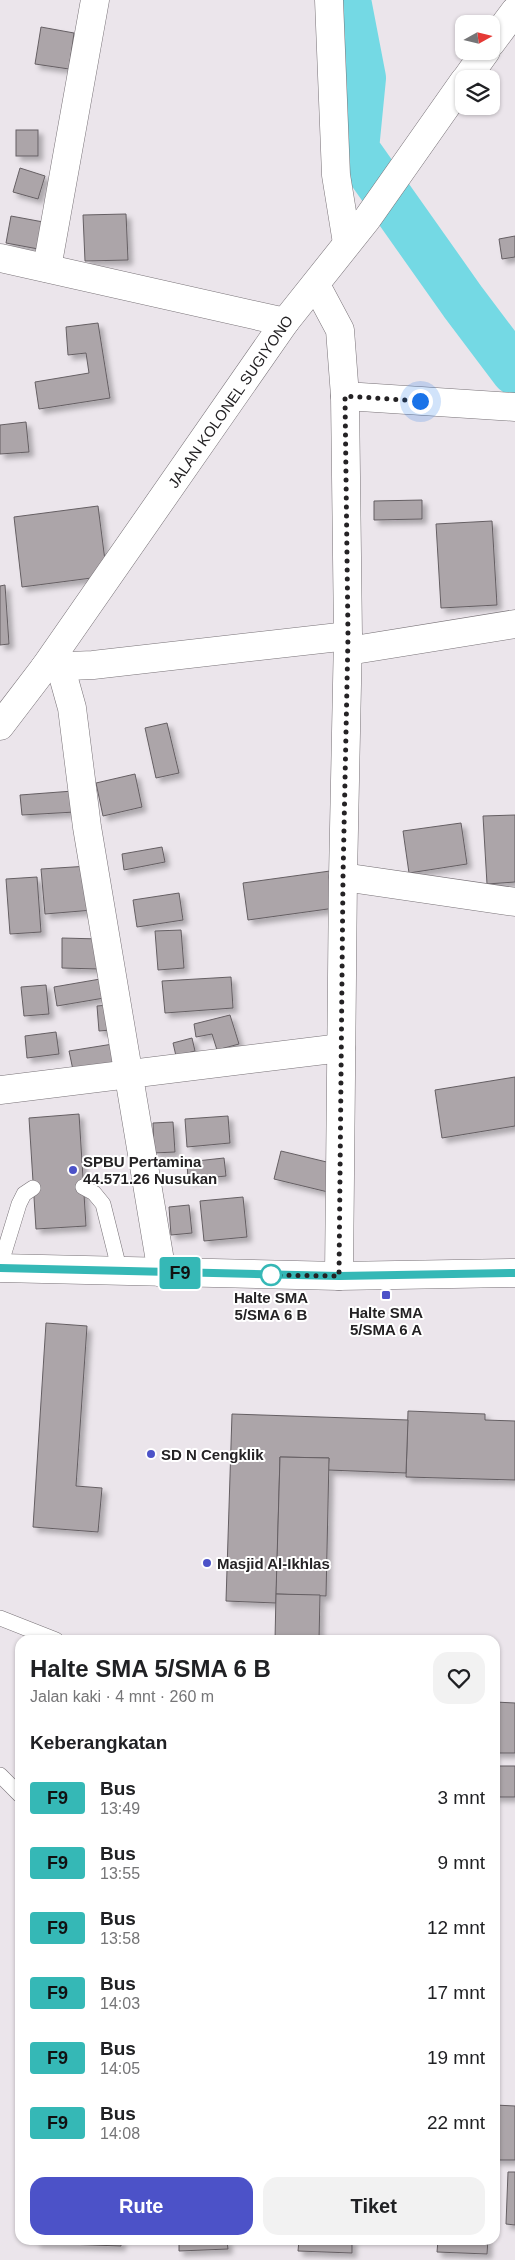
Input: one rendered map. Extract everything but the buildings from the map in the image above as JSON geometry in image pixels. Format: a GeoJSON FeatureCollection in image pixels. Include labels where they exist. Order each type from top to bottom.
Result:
{"type":"FeatureCollection","features":[{"type":"Feature","properties":{"kind":"street"},"geometry":{"type":"LineString","coordinates":[[47,268],[95,0]]}},
{"type":"Feature","properties":{"kind":"street"},"geometry":{"type":"LineString","coordinates":[[329,0],[336,175],[347,242]]}},
{"type":"Feature","properties":{"kind":"street"},"geometry":{"type":"LineString","coordinates":[[500,31],[515,11]]}},
{"type":"Feature","properties":{"kind":"street","name":"JALAN KOLONEL SUGIYONO"},"geometry":{"type":"LineString","coordinates":[[0,726],[53,666],[285,322],[327,305],[347,242],[367,220],[455,94]]}},
{"type":"Feature","properties":{"kind":"street"},"geometry":{"type":"LineString","coordinates":[[0,258],[285,322]]}},
{"type":"Feature","properties":{"kind":"street"},"geometry":{"type":"LineString","coordinates":[[327,305],[345,396],[348,644],[343,877],[339,1276]]}},
{"type":"Feature","properties":{"kind":"street"},"geometry":{"type":"LineString","coordinates":[[345,396],[515,407]]}},
{"type":"Feature","properties":{"kind":"street"},"geometry":{"type":"LineString","coordinates":[[162,1273],[86,826],[72,708],[53,666],[93,665],[348,644],[515,624]]}},
{"type":"Feature","properties":{"kind":"street"},"geometry":{"type":"LineString","coordinates":[[343,877],[515,902]]}},
{"type":"Feature","properties":{"kind":"street"},"geometry":{"type":"LineString","coordinates":[[0,1090],[341,1048]]}},
{"type":"Feature","properties":{"kind":"street"},"geometry":{"type":"LineString","coordinates":[[0,1267],[120,1272],[339,1276],[515,1273]]}},
{"type":"Feature","properties":{"kind":"lane"},"geometry":{"type":"LineString","coordinates":[[84,1187],[94,1193],[103,1204],[120,1272]]}},
{"type":"Feature","properties":{"kind":"lane"},"geometry":{"type":"LineString","coordinates":[[0,1267],[19,1204],[24,1194],[33,1188]]}},
{"type":"Feature","properties":{"kind":"lane"},"geometry":{"type":"LineString","coordinates":[[0,1618],[43,1635]]}},
{"type":"Feature","properties":{"kind":"lane"},"geometry":{"type":"LineString","coordinates":[[0,1775],[15,1790]]}},
{"type":"Feature","properties":{"kind":"waterway"},"geometry":{"type":"LineString","coordinates":[[347,0],[362,78],[355,149],[463,302],[515,371]]}},
{"type":"Feature","properties":{"kind":"bus line","name":"F9"},"geometry":{"type":"LineString","coordinates":[[0,1268],[339,1276],[515,1273]]}},
{"type":"Feature","properties":{"kind":"place","name":"SPBU Pertamina 44.571.26 Nusukan"},"geometry":{"type":"Point","coordinates":[73,1170]}},
{"type":"Feature","properties":{"kind":"place","name":"Halte SMA 5/SMA 6 B"},"geometry":{"type":"Point","coordinates":[271,1275]}},
{"type":"Feature","properties":{"kind":"place","name":"Halte SMA 5/SMA 6 A"},"geometry":{"type":"Point","coordinates":[386,1295]}},
{"type":"Feature","properties":{"kind":"place","name":"SD N Cengklik"},"geometry":{"type":"Point","coordinates":[151,1454]}},
{"type":"Feature","properties":{"kind":"place","name":"Masjid Al-Ikhlas"},"geometry":{"type":"Point","coordinates":[207,1563]}},
{"type":"Feature","properties":{"kind":"route"},"geometry":{"type":"LineString","coordinates":[[271,1275],[339,1276],[343,877],[348,636],[345,396],[420,401]]}}]}
